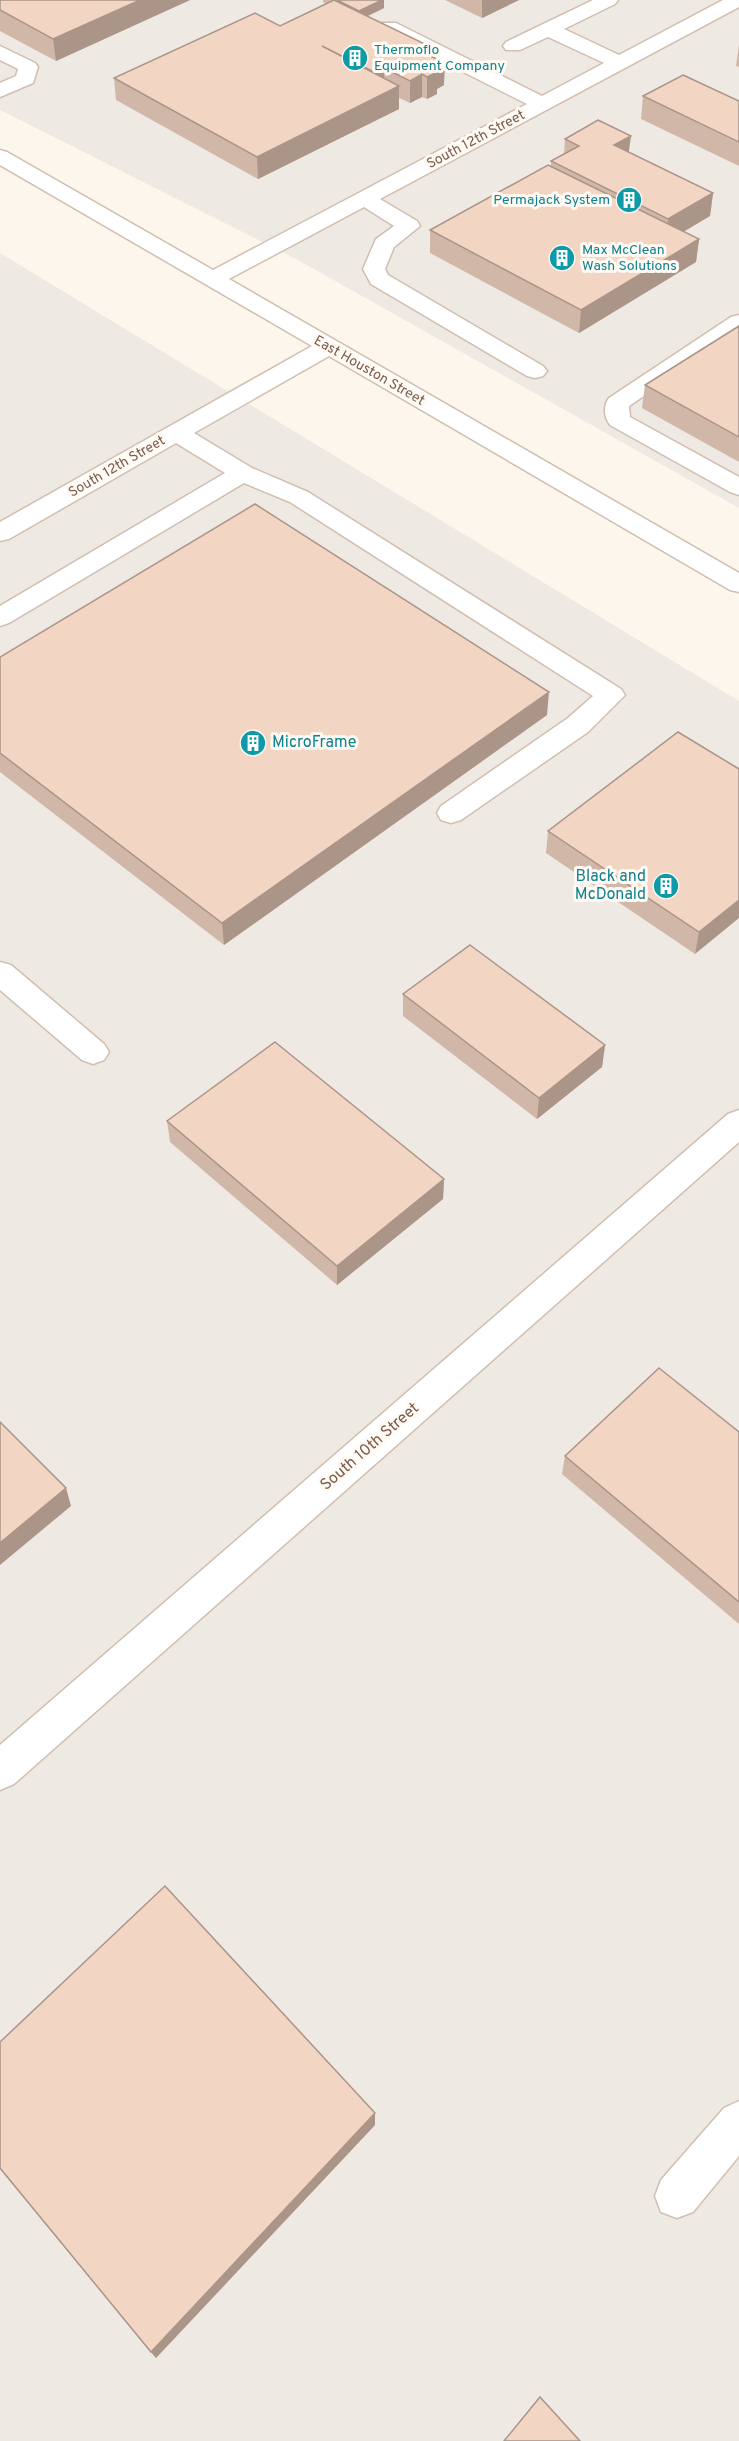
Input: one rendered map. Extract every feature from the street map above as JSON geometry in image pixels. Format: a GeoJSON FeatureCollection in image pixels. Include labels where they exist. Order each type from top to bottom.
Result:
{"type":"FeatureCollection","features":[{"type":"Feature","properties":{"kind":"street"},"geometry":{"type":"LineString","coordinates":[[513,46],[608,0]]}},
{"type":"Feature","properties":{"kind":"street","name":"South 12th Street"},"geometry":{"type":"LineString","coordinates":[[213,279],[543,104],[729,2]]}},
{"type":"Feature","properties":{"kind":"street"},"geometry":{"type":"LineString","coordinates":[[380,23],[543,104]]}},
{"type":"Feature","properties":{"kind":"street"},"geometry":{"type":"LineString","coordinates":[[548,29],[619,63]]}},
{"type":"Feature","properties":{"kind":"street"},"geometry":{"type":"LineString","coordinates":[[0,52],[28,67],[26,79],[0,92]]}},
{"type":"Feature","properties":{"kind":"street","name":"East Houston Street"},"geometry":{"type":"LineString","coordinates":[[0,156],[739,584]]}},
{"type":"Feature","properties":{"kind":"street"},"geometry":{"type":"LineString","coordinates":[[366,199],[409,226],[384,244],[374,269],[379,279],[535,371]]}},
{"type":"Feature","properties":{"kind":"street"},"geometry":{"type":"LineString","coordinates":[[739,322],[616,403],[618,420],[739,486]]}},
{"type":"Feature","properties":{"kind":"street","name":"South 12th Street"},"geometry":{"type":"LineString","coordinates":[[0,533],[328,347]]}},
{"type":"Feature","properties":{"kind":"street"},"geometry":{"type":"LineString","coordinates":[[177,433],[243,474],[299,497],[610,695],[578,725],[451,813]]}},
{"type":"Feature","properties":{"kind":"street"},"geometry":{"type":"LineString","coordinates":[[0,617],[243,474]]}},
{"type":"Feature","properties":{"kind":"street"},"geometry":{"type":"LineString","coordinates":[[0,972],[93,1052]]}},
{"type":"Feature","properties":{"kind":"street","name":"South 10th Street"},"geometry":{"type":"LineString","coordinates":[[0,1771],[739,1123]]}},
{"type":"Feature","properties":{"kind":"street"},"geometry":{"type":"LineString","coordinates":[[677,2196],[739,2122]]}},
{"type":"Feature","properties":{"kind":"shaded area"},"geometry":{"type":"Polygon","coordinates":[[[0,0],[739,0],[739,508],[298,260],[0,110],[0,0]]]}},
{"type":"Feature","properties":{"kind":"shaded area"},"geometry":{"type":"Polygon","coordinates":[[[0,253],[739,701],[739,2441],[0,2441],[0,253]]]}},
{"type":"Feature","properties":{"kind":"building"},"geometry":{"type":"Polygon","coordinates":[[[0,0],[140,0],[53,39],[0,10],[0,0]]]}},
{"type":"Feature","properties":{"kind":"building"},"geometry":{"type":"Polygon","coordinates":[[[334,0],[429,46],[420,51],[445,63],[432,69],[438,72],[427,77],[422,74],[410,81],[384,68],[376,73],[322,46],[399,86],[257,157],[114,78],[255,13],[280,26],[334,0]]]}},
{"type":"Feature","properties":{"kind":"building"},"geometry":{"type":"Polygon","coordinates":[[[337,0],[382,0],[359,11],[337,0]]]}},
{"type":"Feature","properties":{"kind":"building"},"geometry":{"type":"Polygon","coordinates":[[[683,75],[739,101],[739,142],[643,96],[683,75]]]}},
{"type":"Feature","properties":{"kind":"building"},"geometry":{"type":"Polygon","coordinates":[[[598,120],[631,136],[614,145],[713,193],[668,219],[551,161],[579,146],[565,139],[598,120]]]}},
{"type":"Feature","properties":{"kind":"building","name":"Max McClean Wash Solutions"},"geometry":{"type":"Polygon","coordinates":[[[548,165],[699,239],[581,310],[430,230],[548,165]]]}},
{"type":"Feature","properties":{"kind":"building"},"geometry":{"type":"Polygon","coordinates":[[[739,326],[739,437],[645,385],[739,326]]]}},
{"type":"Feature","properties":{"kind":"building","name":"MicroFrame"},"geometry":{"type":"Polygon","coordinates":[[[255,504],[549,692],[222,923],[0,753],[0,657],[255,504]]]}},
{"type":"Feature","properties":{"kind":"building","name":"Black and McDonald"},"geometry":{"type":"Polygon","coordinates":[[[678,732],[739,769],[739,900],[699,932],[548,831],[678,732]]]}},
{"type":"Feature","properties":{"kind":"building"},"geometry":{"type":"Polygon","coordinates":[[[470,945],[605,1045],[539,1098],[403,994],[470,945]]]}},
{"type":"Feature","properties":{"kind":"building"},"geometry":{"type":"Polygon","coordinates":[[[275,1042],[444,1179],[337,1266],[167,1121],[275,1042]]]}},
{"type":"Feature","properties":{"kind":"building"},"geometry":{"type":"Polygon","coordinates":[[[659,1368],[739,1432],[739,1602],[565,1456],[659,1368]]]}},
{"type":"Feature","properties":{"kind":"building"},"geometry":{"type":"Polygon","coordinates":[[[0,1422],[66,1488],[0,1543],[0,1422]]]}},
{"type":"Feature","properties":{"kind":"building"},"geometry":{"type":"Polygon","coordinates":[[[165,1886],[375,2113],[151,2352],[0,2168],[0,2042],[165,1886]]]}},
{"type":"Feature","properties":{"kind":"building"},"geometry":{"type":"Polygon","coordinates":[[[540,2397],[580,2441],[504,2441],[540,2397]]]}},
{"type":"Feature","properties":{"kind":"place","name":"Thermoflo Equipment Company"},"geometry":{"type":"Point","coordinates":[355,58]}},
{"type":"Feature","properties":{"kind":"place","name":"Permajack System"},"geometry":{"type":"Point","coordinates":[629,200]}},
{"type":"Feature","properties":{"kind":"place","name":"Max McClean Wash Solutions"},"geometry":{"type":"Point","coordinates":[562,258]}},
{"type":"Feature","properties":{"kind":"place","name":"MicroFrame"},"geometry":{"type":"Point","coordinates":[253,743]}},
{"type":"Feature","properties":{"kind":"place","name":"Black and McDonald"},"geometry":{"type":"Point","coordinates":[666,886]}}]}
